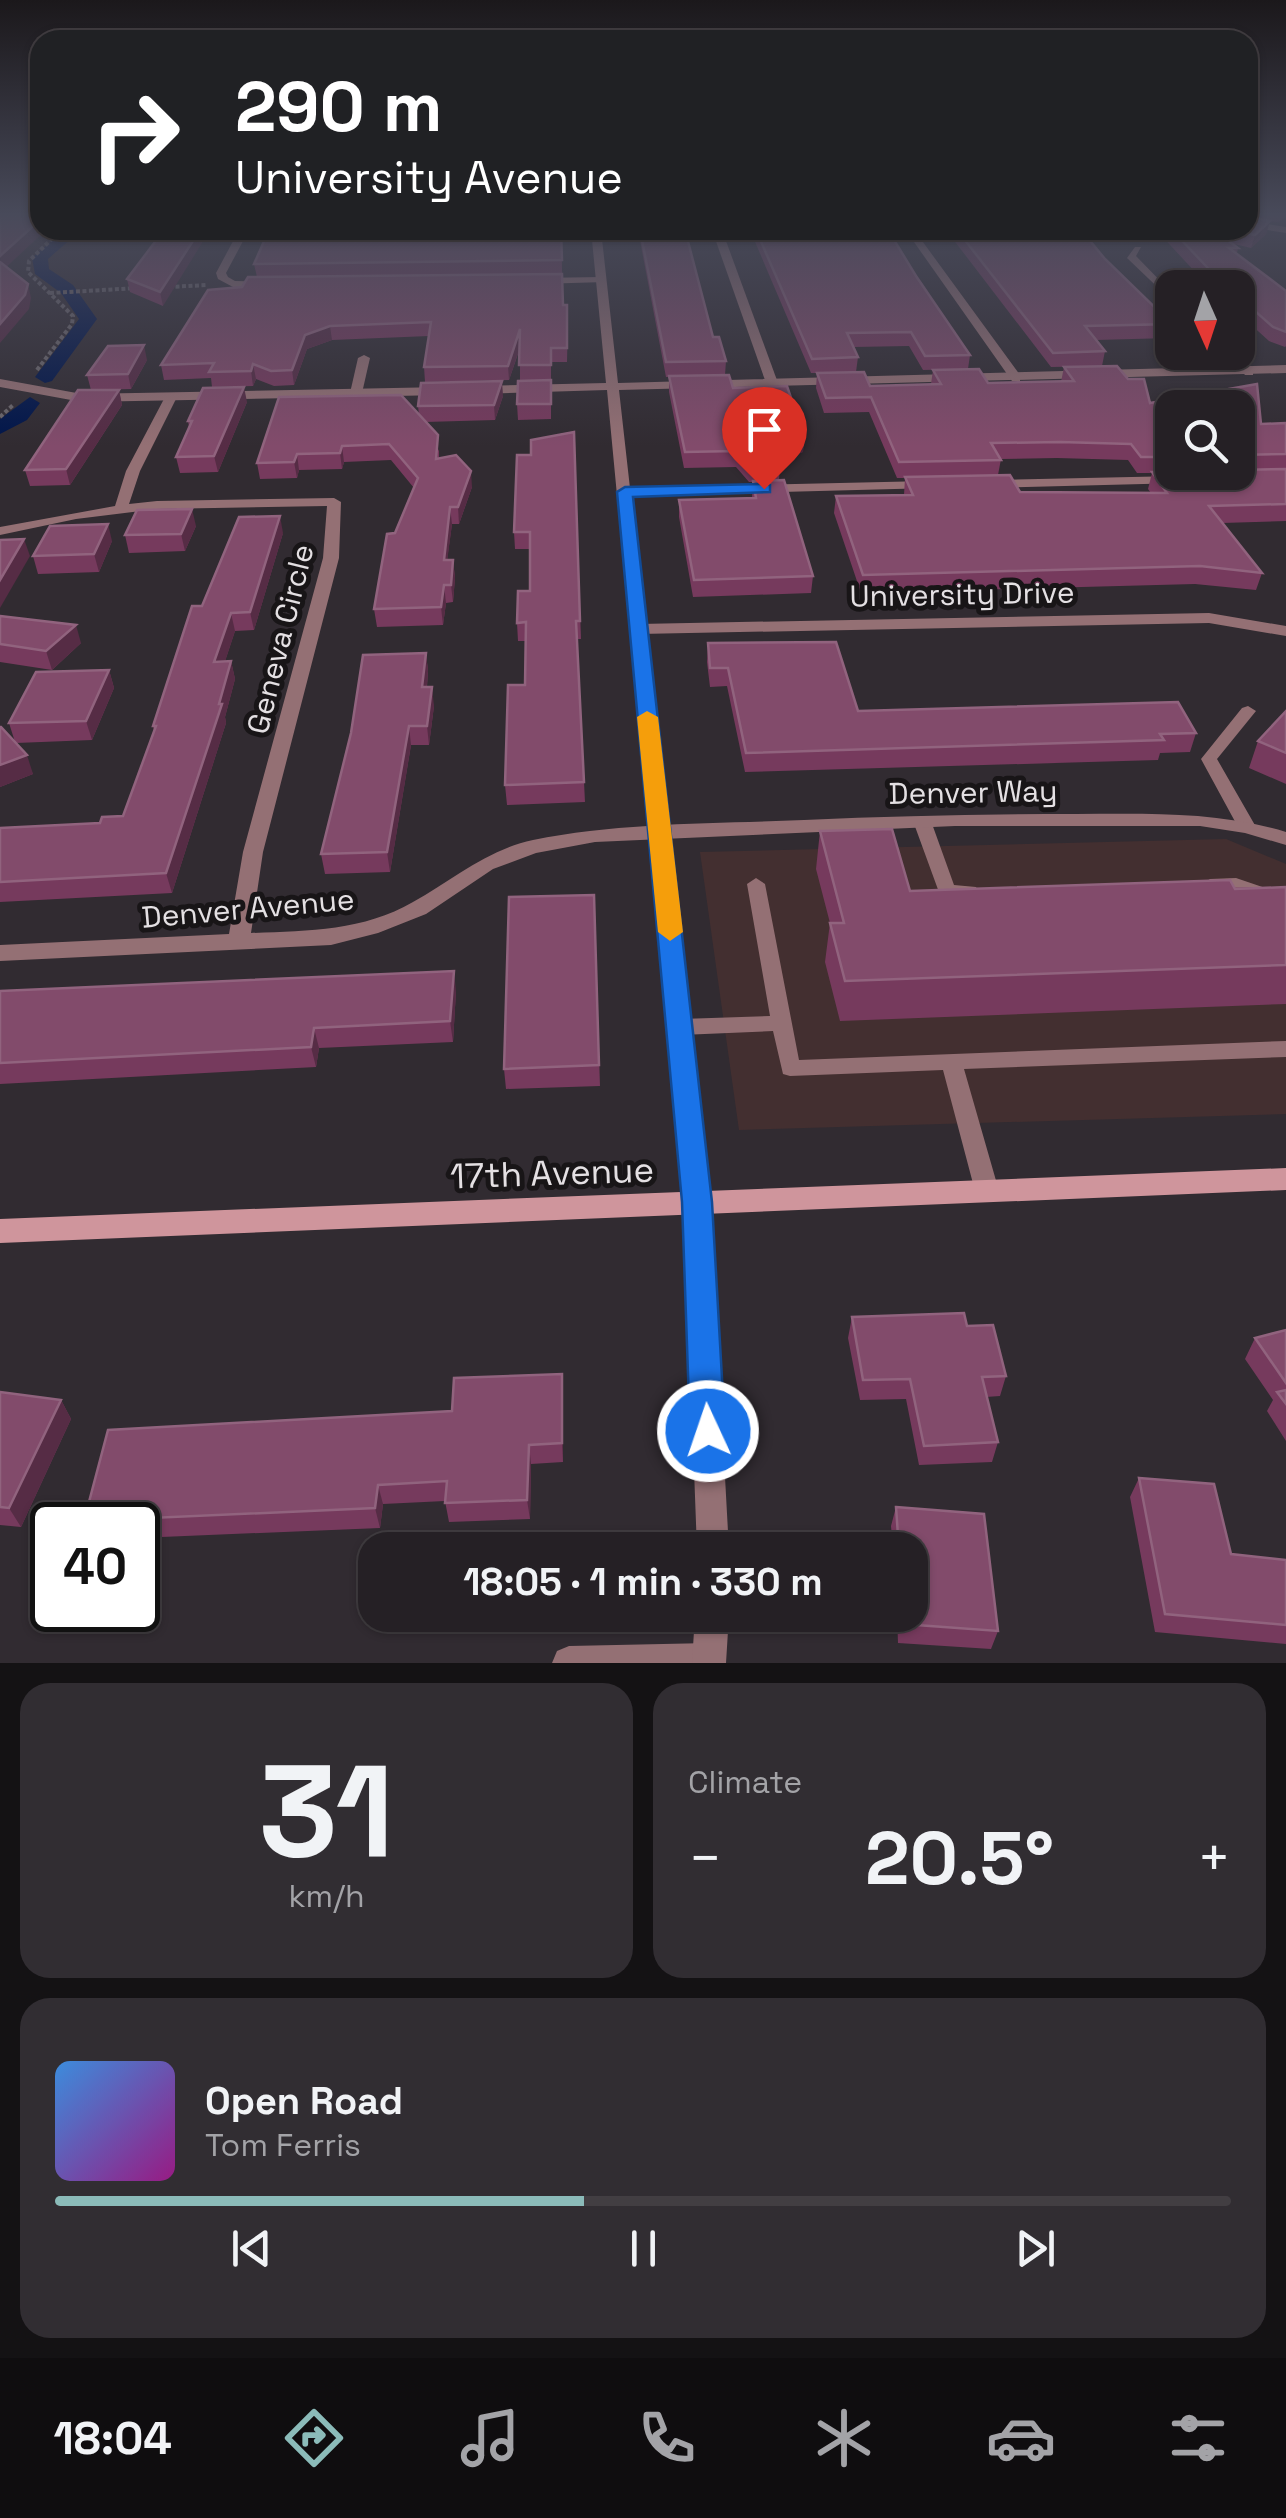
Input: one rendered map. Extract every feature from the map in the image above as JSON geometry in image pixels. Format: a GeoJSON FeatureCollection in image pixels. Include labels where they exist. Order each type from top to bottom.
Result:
{"type":"FeatureCollection","features":[{"type":"Feature","properties":{"kind":"main road","name":"17th Avenue"},"geometry":{"type":"LineString","coordinates":[[0,1231],[1286,1179]]}},
{"type":"Feature","properties":{"kind":"street"},"geometry":{"type":"LineString","coordinates":[[602,291],[697,1202],[712,1532]]}},
{"type":"Feature","properties":{"kind":"street"},"geometry":{"type":"LineString","coordinates":[[739,291],[772,383]]}},
{"type":"Feature","properties":{"kind":"street"},"geometry":{"type":"LineString","coordinates":[[953,291],[1016,378]]}},
{"type":"Feature","properties":{"kind":"street"},"geometry":{"type":"LineString","coordinates":[[356,393],[364,358]]}},
{"type":"Feature","properties":{"kind":"street"},"geometry":{"type":"LineString","coordinates":[[0,383],[82,398],[1286,369]]}},
{"type":"Feature","properties":{"kind":"street"},"geometry":{"type":"LineString","coordinates":[[121,508],[133,471],[171,397]]}},
{"type":"Feature","properties":{"kind":"street"},"geometry":{"type":"LineString","coordinates":[[976,484],[1155,481]]}},
{"type":"Feature","properties":{"kind":"street"},"geometry":{"type":"LineString","coordinates":[[625,492],[937,484]]}},
{"type":"Feature","properties":{"kind":"street","name":"Geneva Circle"},"geometry":{"type":"LineString","coordinates":[[0,531],[121,508],[334,502],[331,558],[253,852],[239,942]]}},
{"type":"Feature","properties":{"kind":"street","name":"University Drive"},"geometry":{"type":"LineString","coordinates":[[638,629],[1209,618],[1286,631]]}},
{"type":"Feature","properties":{"kind":"street","name":"Denver Way"},"geometry":{"type":"LineString","coordinates":[[660,834],[922,822],[1200,820],[1247,827],[1286,839]]}},
{"type":"Feature","properties":{"kind":"street","name":"Denver Avenue"},"geometry":{"type":"LineString","coordinates":[[0,953],[331,937],[370,928],[418,909],[486,864],[532,846],[595,836],[660,834]]}},
{"type":"Feature","properties":{"kind":"street"},"geometry":{"type":"LineString","coordinates":[[569,1663],[709,1662],[711,1632]]}},
{"type":"Feature","properties":{"kind":"lane"},"geometry":{"type":"LineString","coordinates":[[1247,827],[1209,759],[1248,711]]}},
{"type":"Feature","properties":{"kind":"lane"},"geometry":{"type":"LineString","coordinates":[[922,822],[947,892],[986,890]]}},
{"type":"Feature","properties":{"kind":"lane"},"geometry":{"type":"LineString","coordinates":[[756,884],[790,1068],[1286,1049]]}},
{"type":"Feature","properties":{"kind":"lane"},"geometry":{"type":"LineString","coordinates":[[1197,885],[1236,884],[1286,902]]}},
{"type":"Feature","properties":{"kind":"lane"},"geometry":{"type":"LineString","coordinates":[[681,1027],[781,1022]]}},
{"type":"Feature","properties":{"kind":"lane"},"geometry":{"type":"LineString","coordinates":[[951,1062],[987,1191]]}},
{"type":"Feature","properties":{"kind":"path"},"geometry":{"type":"LineString","coordinates":[[31,378],[72,324],[73,316],[46,291]]}},
{"type":"Feature","properties":{"kind":"path"},"geometry":{"type":"LineString","coordinates":[[48,293],[88,291]]}},
{"type":"Feature","properties":{"kind":"shaded area"},"geometry":{"type":"Polygon","coordinates":[[[1226,839],[1286,864],[1286,1114],[739,1130],[700,852],[1226,839]]]}},
{"type":"Feature","properties":{"kind":"building"},"geometry":{"type":"Polygon","coordinates":[[[0,291],[26,291],[25,295],[0,324],[0,291]]]}},
{"type":"Feature","properties":{"kind":"building"},"geometry":{"type":"Polygon","coordinates":[[[208,291],[563,291],[563,305],[567,305],[567,348],[551,348],[551,365],[519,365],[520,329],[508,366],[424,367],[431,322],[330,326],[305,335],[292,370],[271,371],[253,364],[251,371],[209,372],[214,363],[161,365],[208,291]]]}},
{"type":"Feature","properties":{"kind":"building"},"geometry":{"type":"Polygon","coordinates":[[[652,291],[701,291],[713,337],[719,337],[726,361],[666,362],[652,291]]]}},
{"type":"Feature","properties":{"kind":"building"},"geometry":{"type":"Polygon","coordinates":[[[782,291],[926,291],[970,355],[925,356],[911,332],[847,333],[858,357],[812,359],[782,291]]]}},
{"type":"Feature","properties":{"kind":"building"},"geometry":{"type":"Polygon","coordinates":[[[1004,291],[1138,291],[1155,308],[1155,324],[1085,326],[1105,351],[1053,353],[1004,291]]]}},
{"type":"Feature","properties":{"kind":"building"},"geometry":{"type":"Polygon","coordinates":[[[1255,291],[1286,291],[1286,332],[1273,327],[1255,311],[1255,291]]]}},
{"type":"Feature","properties":{"kind":"building"},"geometry":{"type":"Polygon","coordinates":[[[144,345],[128,374],[87,375],[108,346],[144,345]]]}},
{"type":"Feature","properties":{"kind":"building"},"geometry":{"type":"Polygon","coordinates":[[[1117,366],[1128,379],[1144,379],[1150,403],[1155,402],[1155,457],[1141,457],[1131,444],[991,443],[1001,460],[899,462],[871,397],[826,398],[817,373],[864,372],[870,386],[941,384],[933,370],[979,369],[988,383],[1074,381],[1064,367],[1117,366]]]}},
{"type":"Feature","properties":{"kind":"building"},"geometry":{"type":"Polygon","coordinates":[[[729,375],[733,388],[787,386],[804,436],[774,445],[780,465],[750,465],[736,451],[685,452],[669,376],[729,375]]]}},
{"type":"Feature","properties":{"kind":"building"},"geometry":{"type":"Polygon","coordinates":[[[551,380],[551,404],[517,404],[518,381],[551,380]]]}},
{"type":"Feature","properties":{"kind":"building"},"geometry":{"type":"Polygon","coordinates":[[[502,381],[494,405],[418,406],[421,383],[502,381]]]}},
{"type":"Feature","properties":{"kind":"building"},"geometry":{"type":"Polygon","coordinates":[[[1257,384],[1261,424],[1286,423],[1286,454],[1255,455],[1255,390],[1223,390],[1257,384]]]}},
{"type":"Feature","properties":{"kind":"building"},"geometry":{"type":"Polygon","coordinates":[[[244,387],[214,456],[176,457],[203,388],[244,387]]]}},
{"type":"Feature","properties":{"kind":"building"},"geometry":{"type":"Polygon","coordinates":[[[78,390],[119,390],[66,469],[25,470],[78,390]]]}},
{"type":"Feature","properties":{"kind":"building"},"geometry":{"type":"Polygon","coordinates":[[[401,395],[438,435],[436,459],[456,455],[471,471],[458,507],[450,507],[444,560],[453,560],[451,585],[444,585],[441,607],[374,609],[387,534],[395,533],[418,478],[389,444],[342,446],[340,453],[297,454],[294,462],[257,463],[279,397],[401,395]]]}},
{"type":"Feature","properties":{"kind":"building"},"geometry":{"type":"Polygon","coordinates":[[[574,432],[580,621],[576,621],[584,782],[505,785],[508,685],[525,685],[526,622],[517,623],[518,591],[530,591],[530,532],[514,532],[517,455],[531,455],[531,440],[574,432]]]}},
{"type":"Feature","properties":{"kind":"building"},"geometry":{"type":"Polygon","coordinates":[[[1286,469],[1286,504],[1209,506],[1262,573],[1200,566],[863,575],[836,496],[913,495],[905,477],[1010,475],[1020,492],[1255,490],[1255,470],[1286,469]]]}},
{"type":"Feature","properties":{"kind":"building"},"geometry":{"type":"Polygon","coordinates":[[[784,480],[813,576],[694,580],[679,500],[756,498],[753,481],[784,480]]]}},
{"type":"Feature","properties":{"kind":"building"},"geometry":{"type":"Polygon","coordinates":[[[192,509],[181,534],[125,535],[137,510],[192,509]]]}},
{"type":"Feature","properties":{"kind":"building"},"geometry":{"type":"Polygon","coordinates":[[[280,516],[250,612],[231,613],[214,662],[231,661],[222,704],[166,873],[0,882],[0,828],[100,823],[102,817],[123,816],[156,726],[192,606],[202,606],[239,517],[280,516]]]}},
{"type":"Feature","properties":{"kind":"building"},"geometry":{"type":"Polygon","coordinates":[[[108,524],[94,554],[33,556],[50,526],[108,524]]]}},
{"type":"Feature","properties":{"kind":"building"},"geometry":{"type":"Polygon","coordinates":[[[24,539],[0,580],[0,540],[24,539]]]}},
{"type":"Feature","properties":{"kind":"building"},"geometry":{"type":"Polygon","coordinates":[[[0,616],[76,625],[46,651],[0,644],[0,616]]]}},
{"type":"Feature","properties":{"kind":"building"},"geometry":{"type":"Polygon","coordinates":[[[836,642],[858,711],[1178,702],[1196,733],[1160,734],[1164,740],[746,753],[728,668],[710,668],[708,643],[836,642]]]}},
{"type":"Feature","properties":{"kind":"building"},"geometry":{"type":"Polygon","coordinates":[[[426,653],[422,687],[432,687],[427,726],[409,726],[387,852],[321,854],[351,733],[363,655],[426,653]]]}},
{"type":"Feature","properties":{"kind":"building"},"geometry":{"type":"Polygon","coordinates":[[[109,670],[86,721],[9,723],[36,672],[109,670]]]}},
{"type":"Feature","properties":{"kind":"building"},"geometry":{"type":"Polygon","coordinates":[[[1286,711],[1286,753],[1258,741],[1286,711]]]}},
{"type":"Feature","properties":{"kind":"building"},"geometry":{"type":"Polygon","coordinates":[[[1,727],[27,755],[0,765],[1,727]]]}},
{"type":"Feature","properties":{"kind":"building"},"geometry":{"type":"Polygon","coordinates":[[[892,829],[910,891],[1230,880],[1235,889],[1286,887],[1286,965],[845,981],[830,923],[844,923],[820,831],[892,829]]]}},
{"type":"Feature","properties":{"kind":"building"},"geometry":{"type":"Polygon","coordinates":[[[594,895],[599,1065],[504,1069],[509,897],[594,895]]]}},
{"type":"Feature","properties":{"kind":"building"},"geometry":{"type":"Polygon","coordinates":[[[454,971],[450,1021],[314,1028],[311,1047],[0,1063],[0,991],[454,971]]]}},
{"type":"Feature","properties":{"kind":"building"},"geometry":{"type":"Polygon","coordinates":[[[964,1313],[967,1326],[993,1325],[1006,1376],[982,1377],[998,1442],[924,1446],[910,1379],[863,1380],[852,1317],[964,1313]]]}},
{"type":"Feature","properties":{"kind":"building"},"geometry":{"type":"Polygon","coordinates":[[[1286,1330],[1286,1383],[1255,1338],[1286,1330]]]}},
{"type":"Feature","properties":{"kind":"building"},"geometry":{"type":"Polygon","coordinates":[[[562,1374],[562,1443],[529,1445],[527,1500],[445,1503],[447,1481],[378,1485],[375,1508],[160,1518],[160,1502],[89,1502],[108,1430],[452,1411],[454,1378],[562,1374]]]}},
{"type":"Feature","properties":{"kind":"building"},"geometry":{"type":"Polygon","coordinates":[[[1286,1390],[1286,1404],[1277,1392],[1286,1390]]]}},
{"type":"Feature","properties":{"kind":"building"},"geometry":{"type":"Polygon","coordinates":[[[0,1392],[61,1400],[9,1508],[0,1507],[0,1392]]]}},
{"type":"Feature","properties":{"kind":"building"},"geometry":{"type":"Polygon","coordinates":[[[1139,1478],[1214,1484],[1231,1554],[1286,1560],[1286,1625],[1165,1614],[1139,1478]]]}},
{"type":"Feature","properties":{"kind":"building"},"geometry":{"type":"Polygon","coordinates":[[[896,1507],[984,1514],[998,1631],[928,1626],[928,1532],[898,1532],[896,1507]]]}},
{"type":"Feature","properties":{"kind":"waterway"},"geometry":{"type":"LineString","coordinates":[[45,377],[88,319],[68,291]]}},
{"type":"Feature","properties":{"kind":"waterway"},"geometry":{"type":"LineString","coordinates":[[0,428],[20,416],[30,403]]}},
{"type":"Feature","properties":{"kind":"slow traffic"},"geometry":{"type":"LineString","coordinates":[[647,717],[670,932]]}},
{"type":"Feature","properties":{"kind":"route"},"geometry":{"type":"LineString","coordinates":[[708,1431],[697,1202],[625,492],[764,489]]}}]}
